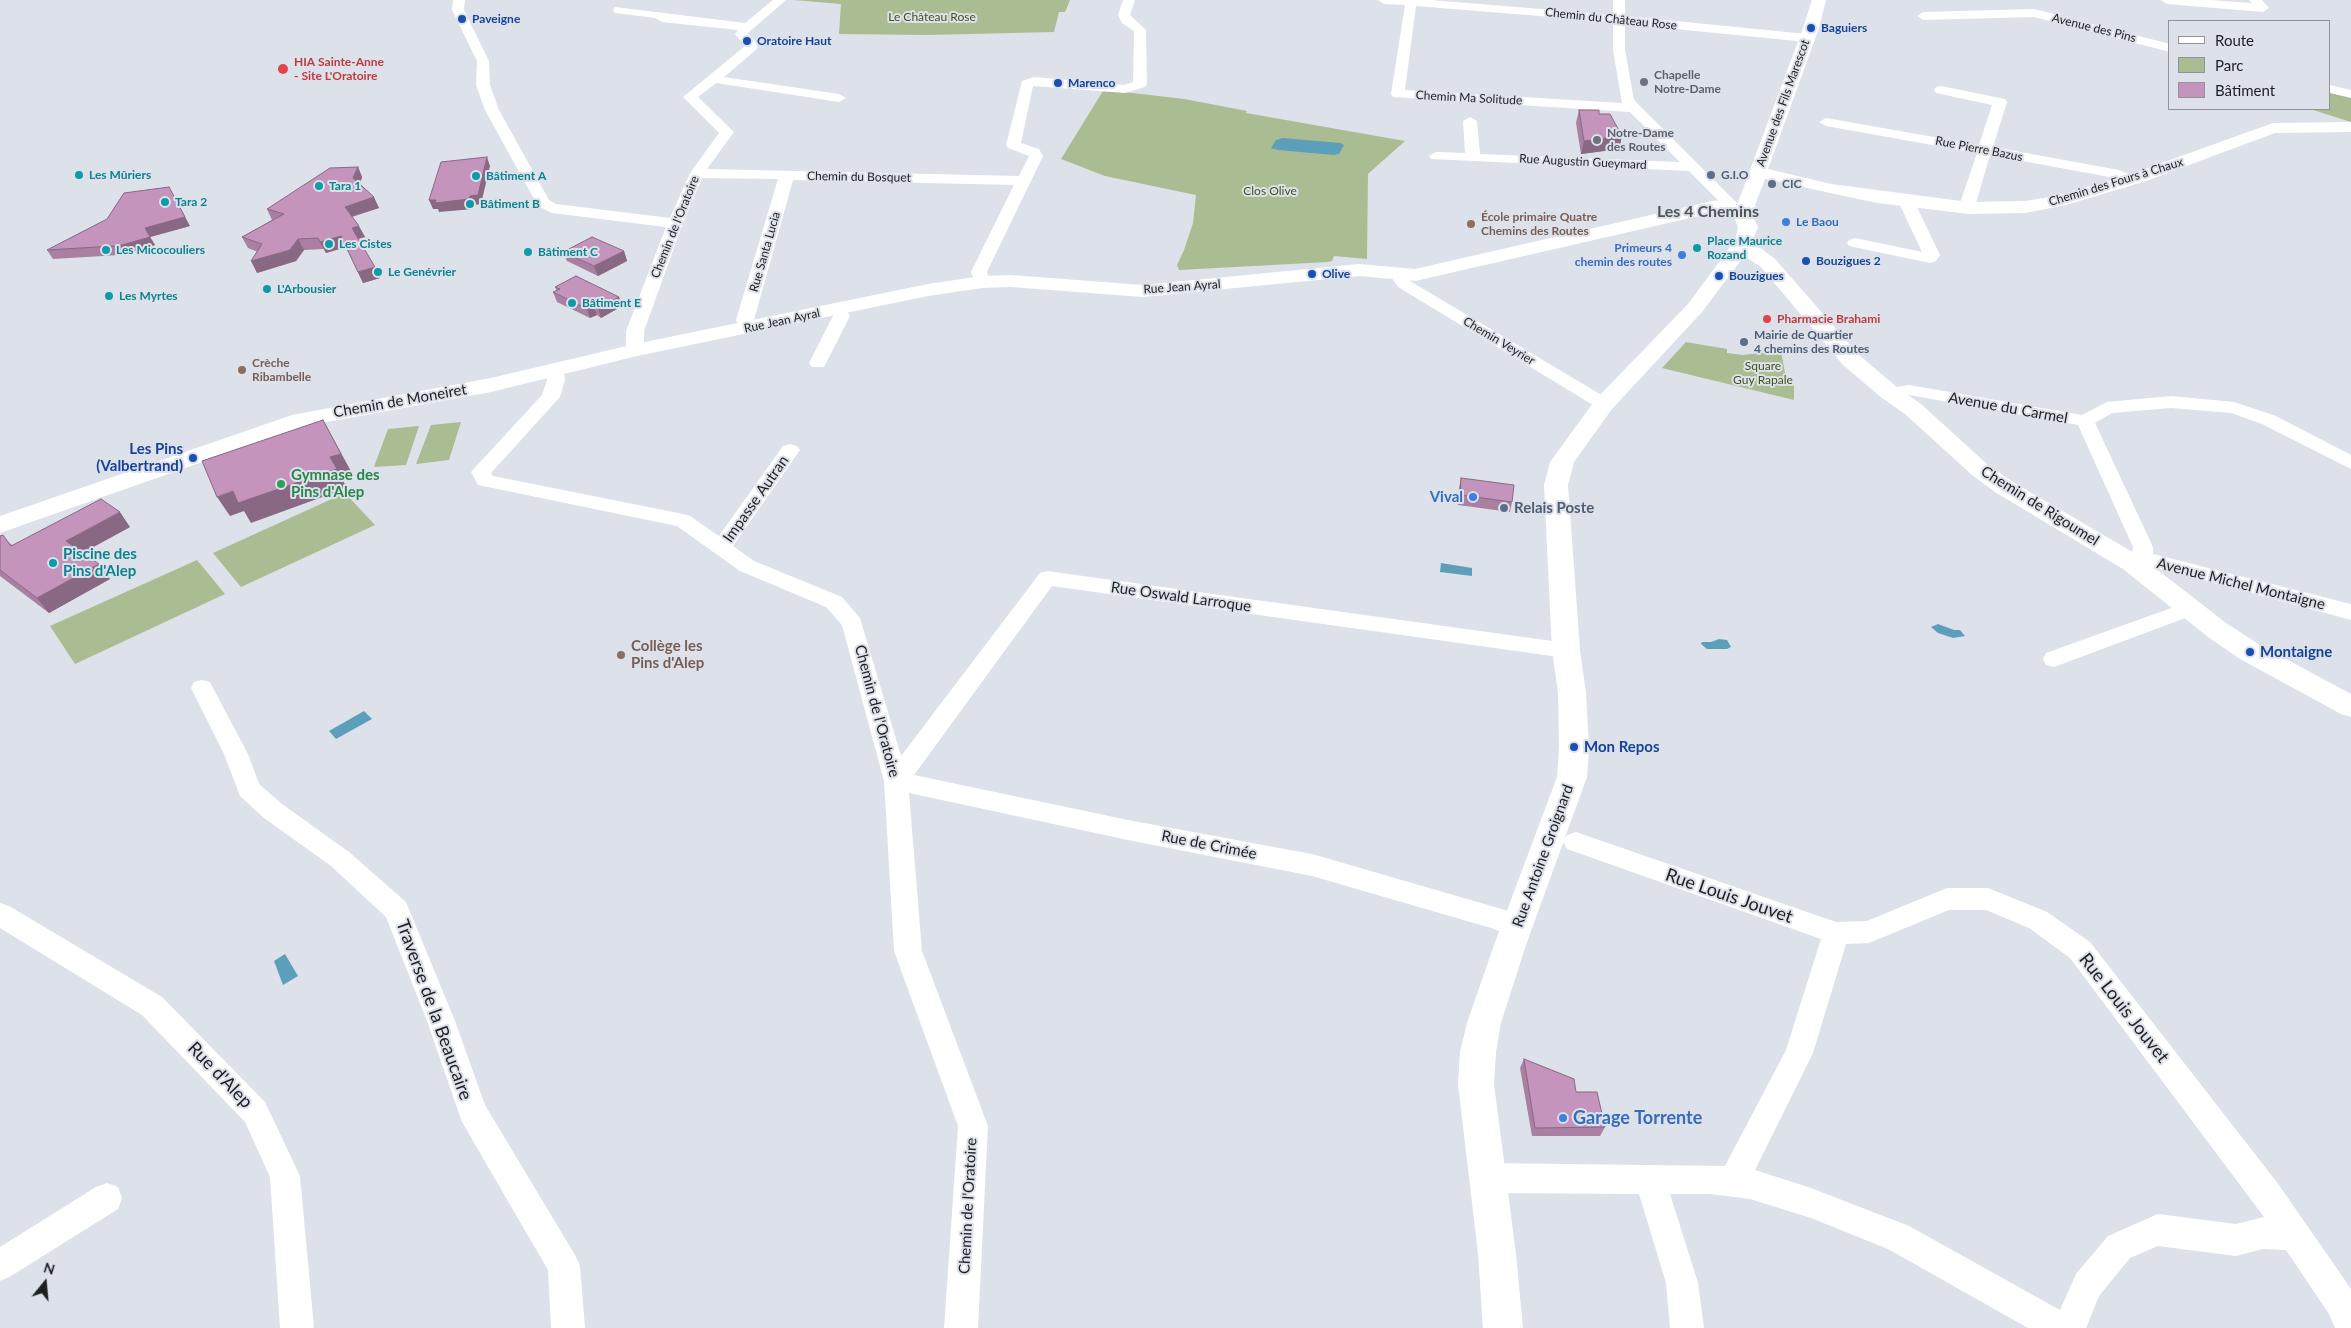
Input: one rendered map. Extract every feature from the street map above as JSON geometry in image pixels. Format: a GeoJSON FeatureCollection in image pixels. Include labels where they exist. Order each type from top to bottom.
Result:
{"type":"FeatureCollection","features":[{"type":"Feature","properties":{"kind":"main road","name":"Avenue des Fils Marescot"},"geometry":{"type":"LineString","coordinates":[[1736,207],[1758,172],[1819,0]]}},
{"type":"Feature","properties":{"kind":"main road","name":"Chemin des Fours à Chaux"},"geometry":{"type":"LineString","coordinates":[[1758,172],[1831,189],[1906,201],[1969,208],[2039,205],[2131,180],[2273,128],[2351,127]]}},
{"type":"Feature","properties":{"kind":"main road","name":"Rue Antoine Groignard"},"geometry":{"type":"LineString","coordinates":[[1503,1328],[1488,1178],[1476,1084],[1478,1052],[1484,1023],[1572,777],[1574,747],[1572,693],[1566,650],[1556,485],[1562,462],[1604,404],[1654,354],[1700,302],[1740,246],[1746,236],[1748,226],[1736,207]]}},
{"type":"Feature","properties":{"kind":"main road","name":"Rue Jean Ayral"},"geometry":{"type":"LineString","coordinates":[[636,350],[928,290],[982,282],[1020,282],[1143,291],[1359,270],[1398,275],[1415,274],[1566,242],[1597,232],[1704,208],[1736,207]]}},
{"type":"Feature","properties":{"kind":"main road","name":"Chemin de Rigoumel"},"geometry":{"type":"LineString","coordinates":[[1740,246],[1760,257],[1776,271],[1851,360],[1890,393],[1913,409],[1980,470],[2132,563],[2188,609],[2250,652],[2351,708]]}},
{"type":"Feature","properties":{"kind":"main road","name":"Chemin de Moneiret"},"geometry":{"type":"LineString","coordinates":[[0,525],[98,489],[168,467],[300,420],[555,371],[636,350]]}},
{"type":"Feature","properties":{"kind":"main road","name":"Chemin de Moneiret"},"geometry":{"type":"LineString","coordinates":[[0,531],[103,494],[168,467]]}},
{"type":"Feature","properties":{"kind":"street"},"geometry":{"type":"LineString","coordinates":[[458,0],[458,10],[483,62],[483,85],[492,110],[543,203],[552,208],[675,223]]}},
{"type":"Feature","properties":{"kind":"street"},"geometry":{"type":"LineString","coordinates":[[619,10],[660,15],[662,18],[746,28],[780,0]]}},
{"type":"Feature","properties":{"kind":"street"},"geometry":{"type":"LineString","coordinates":[[982,282],[979,272],[1022,181],[1036,156],[1034,152],[1013,145],[1026,84],[1034,81],[1125,89],[1140,84],[1140,30],[1126,20],[1124,15],[1129,0]]}},
{"type":"Feature","properties":{"kind":"street","name":"Chemin du Château Rose"},"geometry":{"type":"LineString","coordinates":[[1384,0],[1807,38]]}},
{"type":"Feature","properties":{"kind":"street"},"geometry":{"type":"LineString","coordinates":[[1619,0],[1619,50],[1627,101],[1692,167],[1736,207]]}},
{"type":"Feature","properties":{"kind":"street","name":"Avenue des Pins"},"geometry":{"type":"LineString","coordinates":[[2024,0],[2034,13],[2168,47]]}},
{"type":"Feature","properties":{"kind":"street"},"geometry":{"type":"LineString","coordinates":[[2167,0],[2263,8],[2255,0]]}},
{"type":"Feature","properties":{"kind":"street","name":"Chemin Ma Solitude"},"geometry":{"type":"LineString","coordinates":[[1411,1],[1398,94],[1633,108]]}},
{"type":"Feature","properties":{"kind":"street"},"geometry":{"type":"LineString","coordinates":[[1923,16],[2034,13]]}},
{"type":"Feature","properties":{"kind":"street","name":"Chemin de l'Oratoire"},"geometry":{"type":"LineString","coordinates":[[636,350],[635,331],[675,223],[697,173],[727,132],[690,97],[751,49],[752,45],[741,34],[746,28]]}},
{"type":"Feature","properties":{"kind":"street"},"geometry":{"type":"LineString","coordinates":[[713,79],[839,98]]}},
{"type":"Feature","properties":{"kind":"street"},"geometry":{"type":"LineString","coordinates":[[2331,89],[2351,94]]}},
{"type":"Feature","properties":{"kind":"street"},"geometry":{"type":"LineString","coordinates":[[1941,90],[2000,102],[1983,151],[1968,203],[1969,208]]}},
{"type":"Feature","properties":{"kind":"street"},"geometry":{"type":"LineString","coordinates":[[1470,120],[1473,157]]}},
{"type":"Feature","properties":{"kind":"street","name":"Rue Pierre Bazus"},"geometry":{"type":"LineString","coordinates":[[1826,122],[2119,174],[2131,180]]}},
{"type":"Feature","properties":{"kind":"street","name":"Rue Augustin Gueymard"},"geometry":{"type":"LineString","coordinates":[[1436,156],[1692,167]]}},
{"type":"Feature","properties":{"kind":"street","name":"Chemin du Bosquet"},"geometry":{"type":"LineString","coordinates":[[697,173],[1022,181]]}},
{"type":"Feature","properties":{"kind":"street","name":"Rue Santa Lucia"},"geometry":{"type":"LineString","coordinates":[[748,328],[746,320],[787,175]]}},
{"type":"Feature","properties":{"kind":"street"},"geometry":{"type":"LineString","coordinates":[[1855,243],[1930,258],[1932,255],[1906,201]]}},
{"type":"Feature","properties":{"kind":"street","name":"Chemin Veyrier"},"geometry":{"type":"LineString","coordinates":[[1398,275],[1404,284],[1604,404]]}},
{"type":"Feature","properties":{"kind":"street"},"geometry":{"type":"LineString","coordinates":[[818,363],[842,316],[838,309]]}},
{"type":"Feature","properties":{"kind":"street","name":"Chemin de l'Oratoire"},"geometry":{"type":"LineString","coordinates":[[555,371],[556,380],[551,397],[481,472],[484,481],[683,521],[747,566],[834,602],[852,623],[896,781],[908,951],[973,1126],[961,1328]]}},
{"type":"Feature","properties":{"kind":"street","name":"Avenue du Carmel"},"geometry":{"type":"LineString","coordinates":[[1890,393],[1909,390],[2085,421],[2107,408],[2171,402],[2234,408],[2269,420],[2351,463]]}},
{"type":"Feature","properties":{"kind":"street"},"geometry":{"type":"LineString","coordinates":[[2085,421],[2143,547],[2142,556],[2132,563]]}},
{"type":"Feature","properties":{"kind":"street","name":"Impasse Autran"},"geometry":{"type":"LineString","coordinates":[[722,547],[790,450]]}},
{"type":"Feature","properties":{"kind":"street","name":"Avenue Michel Montaigne"},"geometry":{"type":"LineString","coordinates":[[2132,563],[2148,560],[2170,564],[2351,612]]}},
{"type":"Feature","properties":{"kind":"street","name":"Rue Oswald Larroque"},"geometry":{"type":"LineString","coordinates":[[896,781],[1047,578],[1566,650]]}},
{"type":"Feature","properties":{"kind":"street"},"geometry":{"type":"LineString","coordinates":[[2054,659],[2188,609]]}},
{"type":"Feature","properties":{"kind":"street","name":"Traverse de la Beaucaire"},"geometry":{"type":"LineString","coordinates":[[202,688],[236,754],[249,789],[273,811],[340,859],[397,910],[441,1021],[472,1112],[564,1266],[568,1328]]}},
{"type":"Feature","properties":{"kind":"street","name":"Rue de Crimée"},"geometry":{"type":"LineString","coordinates":[[896,781],[1128,830],[1312,865],[1496,918],[1517,927]]}},
{"type":"Feature","properties":{"kind":"street","name":"Rue Louis Jouvet"},"geometry":{"type":"LineString","coordinates":[[1576,842],[1836,933],[1869,932],[1947,899],[1988,899],[2038,920],[2080,950],[2268,1196],[2341,1303],[2351,1328]]}},
{"type":"Feature","properties":{"kind":"street","name":"Rue d'Alep"},"geometry":{"type":"LineString","coordinates":[[0,914],[152,1006],[255,1112],[285,1176],[297,1328]]}},
{"type":"Feature","properties":{"kind":"street"},"geometry":{"type":"LineString","coordinates":[[1733,1181],[1799,1053],[1836,933]]}},
{"type":"Feature","properties":{"kind":"street"},"geometry":{"type":"LineString","coordinates":[[1488,1178],[1710,1179],[1750,1184],[1811,1203],[1898,1237],[2060,1328]]}},
{"type":"Feature","properties":{"kind":"street"},"geometry":{"type":"LineString","coordinates":[[1650,1180],[1682,1283],[1687,1328]]}},
{"type":"Feature","properties":{"kind":"street"},"geometry":{"type":"LineString","coordinates":[[0,1265],[108,1198]]}},
{"type":"Feature","properties":{"kind":"street"},"geometry":{"type":"LineString","coordinates":[[2069,1328],[2087,1285],[2119,1247],[2158,1230],[2236,1240],[2263,1234],[2293,1234]]}},
{"type":"Feature","properties":{"kind":"green space","name":"Le Château Rose"},"geometry":{"type":"Polygon","coordinates":[[[794,0],[1070,0],[1065,12],[1059,12],[1054,32],[927,35],[839,34],[841,4],[794,0]]]}},
{"type":"Feature","properties":{"kind":"green space","name":"Clos Olive"},"geometry":{"type":"Polygon","coordinates":[[[1103,91],[1184,99],[1247,111],[1246,113],[1405,141],[1368,174],[1367,259],[1334,256],[1332,261],[1328,262],[1179,270],[1177,265],[1193,223],[1196,195],[1105,176],[1061,159],[1103,91]]]}},
{"type":"Feature","properties":{"kind":"green space"},"geometry":{"type":"Polygon","coordinates":[[[2331,91],[2351,97],[2351,122],[2313,110],[2331,110],[2331,91]]]}},
{"type":"Feature","properties":{"kind":"green space","name":"Square Guy Rapale"},"geometry":{"type":"Polygon","coordinates":[[[1686,342],[1727,349],[1727,353],[1743,355],[1781,351],[1787,384],[1794,386],[1794,400],[1662,368],[1686,342]]]}},
{"type":"Feature","properties":{"kind":"green space"},"geometry":{"type":"Polygon","coordinates":[[[461,422],[449,460],[416,464],[431,425],[461,422]]]}},
{"type":"Feature","properties":{"kind":"green space"},"geometry":{"type":"Polygon","coordinates":[[[419,426],[406,465],[374,467],[388,429],[419,426]]]}},
{"type":"Feature","properties":{"kind":"green space"},"geometry":{"type":"Polygon","coordinates":[[[345,493],[375,525],[241,587],[213,553],[345,493]]]}},
{"type":"Feature","properties":{"kind":"green space"},"geometry":{"type":"Polygon","coordinates":[[[197,560],[225,594],[75,664],[50,626],[197,560]]]}},
{"type":"Feature","properties":{"kind":"water"},"geometry":{"type":"Polygon","coordinates":[[[1283,138],[1340,143],[1344,145],[1339,154],[1334,155],[1271,148],[1276,140],[1283,138]]]}},
{"type":"Feature","properties":{"kind":"water"},"geometry":{"type":"Polygon","coordinates":[[[1441,563],[1472,568],[1472,576],[1440,572],[1441,563]]]}},
{"type":"Feature","properties":{"kind":"water"},"geometry":{"type":"Polygon","coordinates":[[[1938,624],[1954,630],[1960,630],[1965,636],[1953,638],[1938,633],[1931,627],[1938,624]]]}},
{"type":"Feature","properties":{"kind":"water"},"geometry":{"type":"Polygon","coordinates":[[[1719,639],[1727,640],[1731,647],[1727,649],[1707,649],[1701,644],[1702,642],[1711,642],[1719,639]]]}},
{"type":"Feature","properties":{"kind":"water"},"geometry":{"type":"Polygon","coordinates":[[[364,711],[372,719],[336,739],[329,731],[364,711]]]}},
{"type":"Feature","properties":{"kind":"water"},"geometry":{"type":"Polygon","coordinates":[[[285,954],[298,976],[283,985],[274,961],[285,954]]]}},
{"type":"Feature","properties":{"kind":"building"},"geometry":{"type":"Polygon","coordinates":[[[1579,110],[1599,110],[1599,114],[1610,114],[1622,136],[1584,141],[1579,110]]]}},
{"type":"Feature","properties":{"kind":"building"},"geometry":{"type":"Polygon","coordinates":[[[487,157],[478,195],[470,196],[469,199],[435,203],[436,200],[429,200],[441,162],[487,157]]]}},
{"type":"Feature","properties":{"kind":"building"},"geometry":{"type":"Polygon","coordinates":[[[358,167],[353,178],[374,197],[345,207],[359,226],[352,228],[375,267],[358,272],[341,236],[320,242],[318,238],[298,239],[290,250],[251,261],[262,244],[242,237],[284,214],[267,209],[330,168],[358,167]]]}},
{"type":"Feature","properties":{"kind":"building"},"geometry":{"type":"Polygon","coordinates":[[[169,187],[185,217],[145,228],[150,237],[115,247],[47,250],[107,219],[124,193],[169,187]]]}},
{"type":"Feature","properties":{"kind":"building"},"geometry":{"type":"Polygon","coordinates":[[[592,237],[624,251],[594,266],[563,252],[592,237]]]}},
{"type":"Feature","properties":{"kind":"building"},"geometry":{"type":"Polygon","coordinates":[[[576,276],[619,297],[598,308],[593,305],[587,309],[553,292],[560,289],[555,287],[576,276]]]}},
{"type":"Feature","properties":{"kind":"building"},"geometry":{"type":"Polygon","coordinates":[[[323,420],[341,454],[330,457],[337,469],[238,503],[233,491],[217,497],[202,461],[323,420]]]}},
{"type":"Feature","properties":{"kind":"building"},"geometry":{"type":"Polygon","coordinates":[[[1461,478],[1514,485],[1512,502],[1460,495],[1461,478]]]}},
{"type":"Feature","properties":{"kind":"building"},"geometry":{"type":"Polygon","coordinates":[[[101,499],[120,512],[66,541],[99,564],[37,598],[0,570],[0,536],[3,535],[11,546],[101,499]]]}},
{"type":"Feature","properties":{"kind":"building","name":"Garage Torrente"},"geometry":{"type":"Polygon","coordinates":[[[1524,1059],[1574,1079],[1576,1092],[1597,1092],[1605,1127],[1535,1128],[1524,1059]]]}},
{"type":"Feature","properties":{"kind":"place","name":"Paveigne"},"geometry":{"type":"Point","coordinates":[462,19]}},
{"type":"Feature","properties":{"kind":"place","name":"Baguiers"},"geometry":{"type":"Point","coordinates":[1811,28]}},
{"type":"Feature","properties":{"kind":"place","name":"Oratoire Haut"},"geometry":{"type":"Point","coordinates":[747,41]}},
{"type":"Feature","properties":{"kind":"place","name":"HIA Sainte-Anne - Site L'Oratoire"},"geometry":{"type":"Point","coordinates":[283,69]}},
{"type":"Feature","properties":{"kind":"place","name":"Chapelle Notre-Dame"},"geometry":{"type":"Point","coordinates":[1644,82]}},
{"type":"Feature","properties":{"kind":"place","name":"Marenco"},"geometry":{"type":"Point","coordinates":[1058,83]}},
{"type":"Feature","properties":{"kind":"place","name":"Notre-Dame des Routes"},"geometry":{"type":"Point","coordinates":[1597,140]}},
{"type":"Feature","properties":{"kind":"place","name":"Les Mûriers"},"geometry":{"type":"Point","coordinates":[79,175]}},
{"type":"Feature","properties":{"kind":"place","name":"G.I.O"},"geometry":{"type":"Point","coordinates":[1711,175]}},
{"type":"Feature","properties":{"kind":"place","name":"Bâtiment A"},"geometry":{"type":"Point","coordinates":[476,176]}},
{"type":"Feature","properties":{"kind":"place","name":"CIC"},"geometry":{"type":"Point","coordinates":[1772,184]}},
{"type":"Feature","properties":{"kind":"place","name":"Tara 1"},"geometry":{"type":"Point","coordinates":[319,186]}},
{"type":"Feature","properties":{"kind":"place","name":"Tara 2"},"geometry":{"type":"Point","coordinates":[165,202]}},
{"type":"Feature","properties":{"kind":"place","name":"Bâtiment B"},"geometry":{"type":"Point","coordinates":[470,204]}},
{"type":"Feature","properties":{"kind":"place","name":"Le Baou"},"geometry":{"type":"Point","coordinates":[1786,222]}},
{"type":"Feature","properties":{"kind":"place","name":"École primaire Quatre Chemins des Routes"},"geometry":{"type":"Point","coordinates":[1471,224]}},
{"type":"Feature","properties":{"kind":"place","name":"Les Cistes"},"geometry":{"type":"Point","coordinates":[329,244]}},
{"type":"Feature","properties":{"kind":"place","name":"Place Maurice Rozand"},"geometry":{"type":"Point","coordinates":[1697,248]}},
{"type":"Feature","properties":{"kind":"place","name":"Les Micocouliers"},"geometry":{"type":"Point","coordinates":[106,250]}},
{"type":"Feature","properties":{"kind":"place","name":"Bâtiment C"},"geometry":{"type":"Point","coordinates":[528,252]}},
{"type":"Feature","properties":{"kind":"place","name":"Primeurs 4 chemin des routes"},"geometry":{"type":"Point","coordinates":[1682,255]}},
{"type":"Feature","properties":{"kind":"place","name":"Bouzigues 2"},"geometry":{"type":"Point","coordinates":[1806,261]}},
{"type":"Feature","properties":{"kind":"place","name":"Le Genévrier"},"geometry":{"type":"Point","coordinates":[378,272]}},
{"type":"Feature","properties":{"kind":"place","name":"Olive"},"geometry":{"type":"Point","coordinates":[1312,274]}},
{"type":"Feature","properties":{"kind":"place","name":"Bouzigues"},"geometry":{"type":"Point","coordinates":[1719,276]}},
{"type":"Feature","properties":{"kind":"place","name":"L'Arbousier"},"geometry":{"type":"Point","coordinates":[267,289]}},
{"type":"Feature","properties":{"kind":"place","name":"Les Myrtes"},"geometry":{"type":"Point","coordinates":[109,296]}},
{"type":"Feature","properties":{"kind":"place","name":"Bâtiment E"},"geometry":{"type":"Point","coordinates":[572,303]}},
{"type":"Feature","properties":{"kind":"place","name":"Pharmacie Brahami"},"geometry":{"type":"Point","coordinates":[1767,319]}},
{"type":"Feature","properties":{"kind":"place","name":"Mairie de Quartier 4 chemins des Routes"},"geometry":{"type":"Point","coordinates":[1744,342]}},
{"type":"Feature","properties":{"kind":"place","name":"Crèche Ribambelle"},"geometry":{"type":"Point","coordinates":[242,370]}},
{"type":"Feature","properties":{"kind":"place","name":"Les Pins (Valbertrand)"},"geometry":{"type":"Point","coordinates":[193,458]}},
{"type":"Feature","properties":{"kind":"place","name":"Gymnase des Pins d'Alep"},"geometry":{"type":"Point","coordinates":[281,484]}},
{"type":"Feature","properties":{"kind":"place","name":"Vival"},"geometry":{"type":"Point","coordinates":[1473,497]}},
{"type":"Feature","properties":{"kind":"place","name":"Relais Poste"},"geometry":{"type":"Point","coordinates":[1504,508]}},
{"type":"Feature","properties":{"kind":"place","name":"Piscine des Pins d'Alep"},"geometry":{"type":"Point","coordinates":[53,563]}},
{"type":"Feature","properties":{"kind":"place","name":"Montaigne"},"geometry":{"type":"Point","coordinates":[2250,652]}},
{"type":"Feature","properties":{"kind":"place","name":"Collège les Pins d'Alep"},"geometry":{"type":"Point","coordinates":[621,655]}},
{"type":"Feature","properties":{"kind":"place","name":"Mon Repos"},"geometry":{"type":"Point","coordinates":[1574,747]}},
{"type":"Feature","properties":{"kind":"place","name":"Garage Torrente"},"geometry":{"type":"Point","coordinates":[1563,1118]}},
{"type":"Feature","properties":{"kind":"district","name":"Les 4 Chemins"},"geometry":{"type":"Point","coordinates":[1708,212]}}]}
